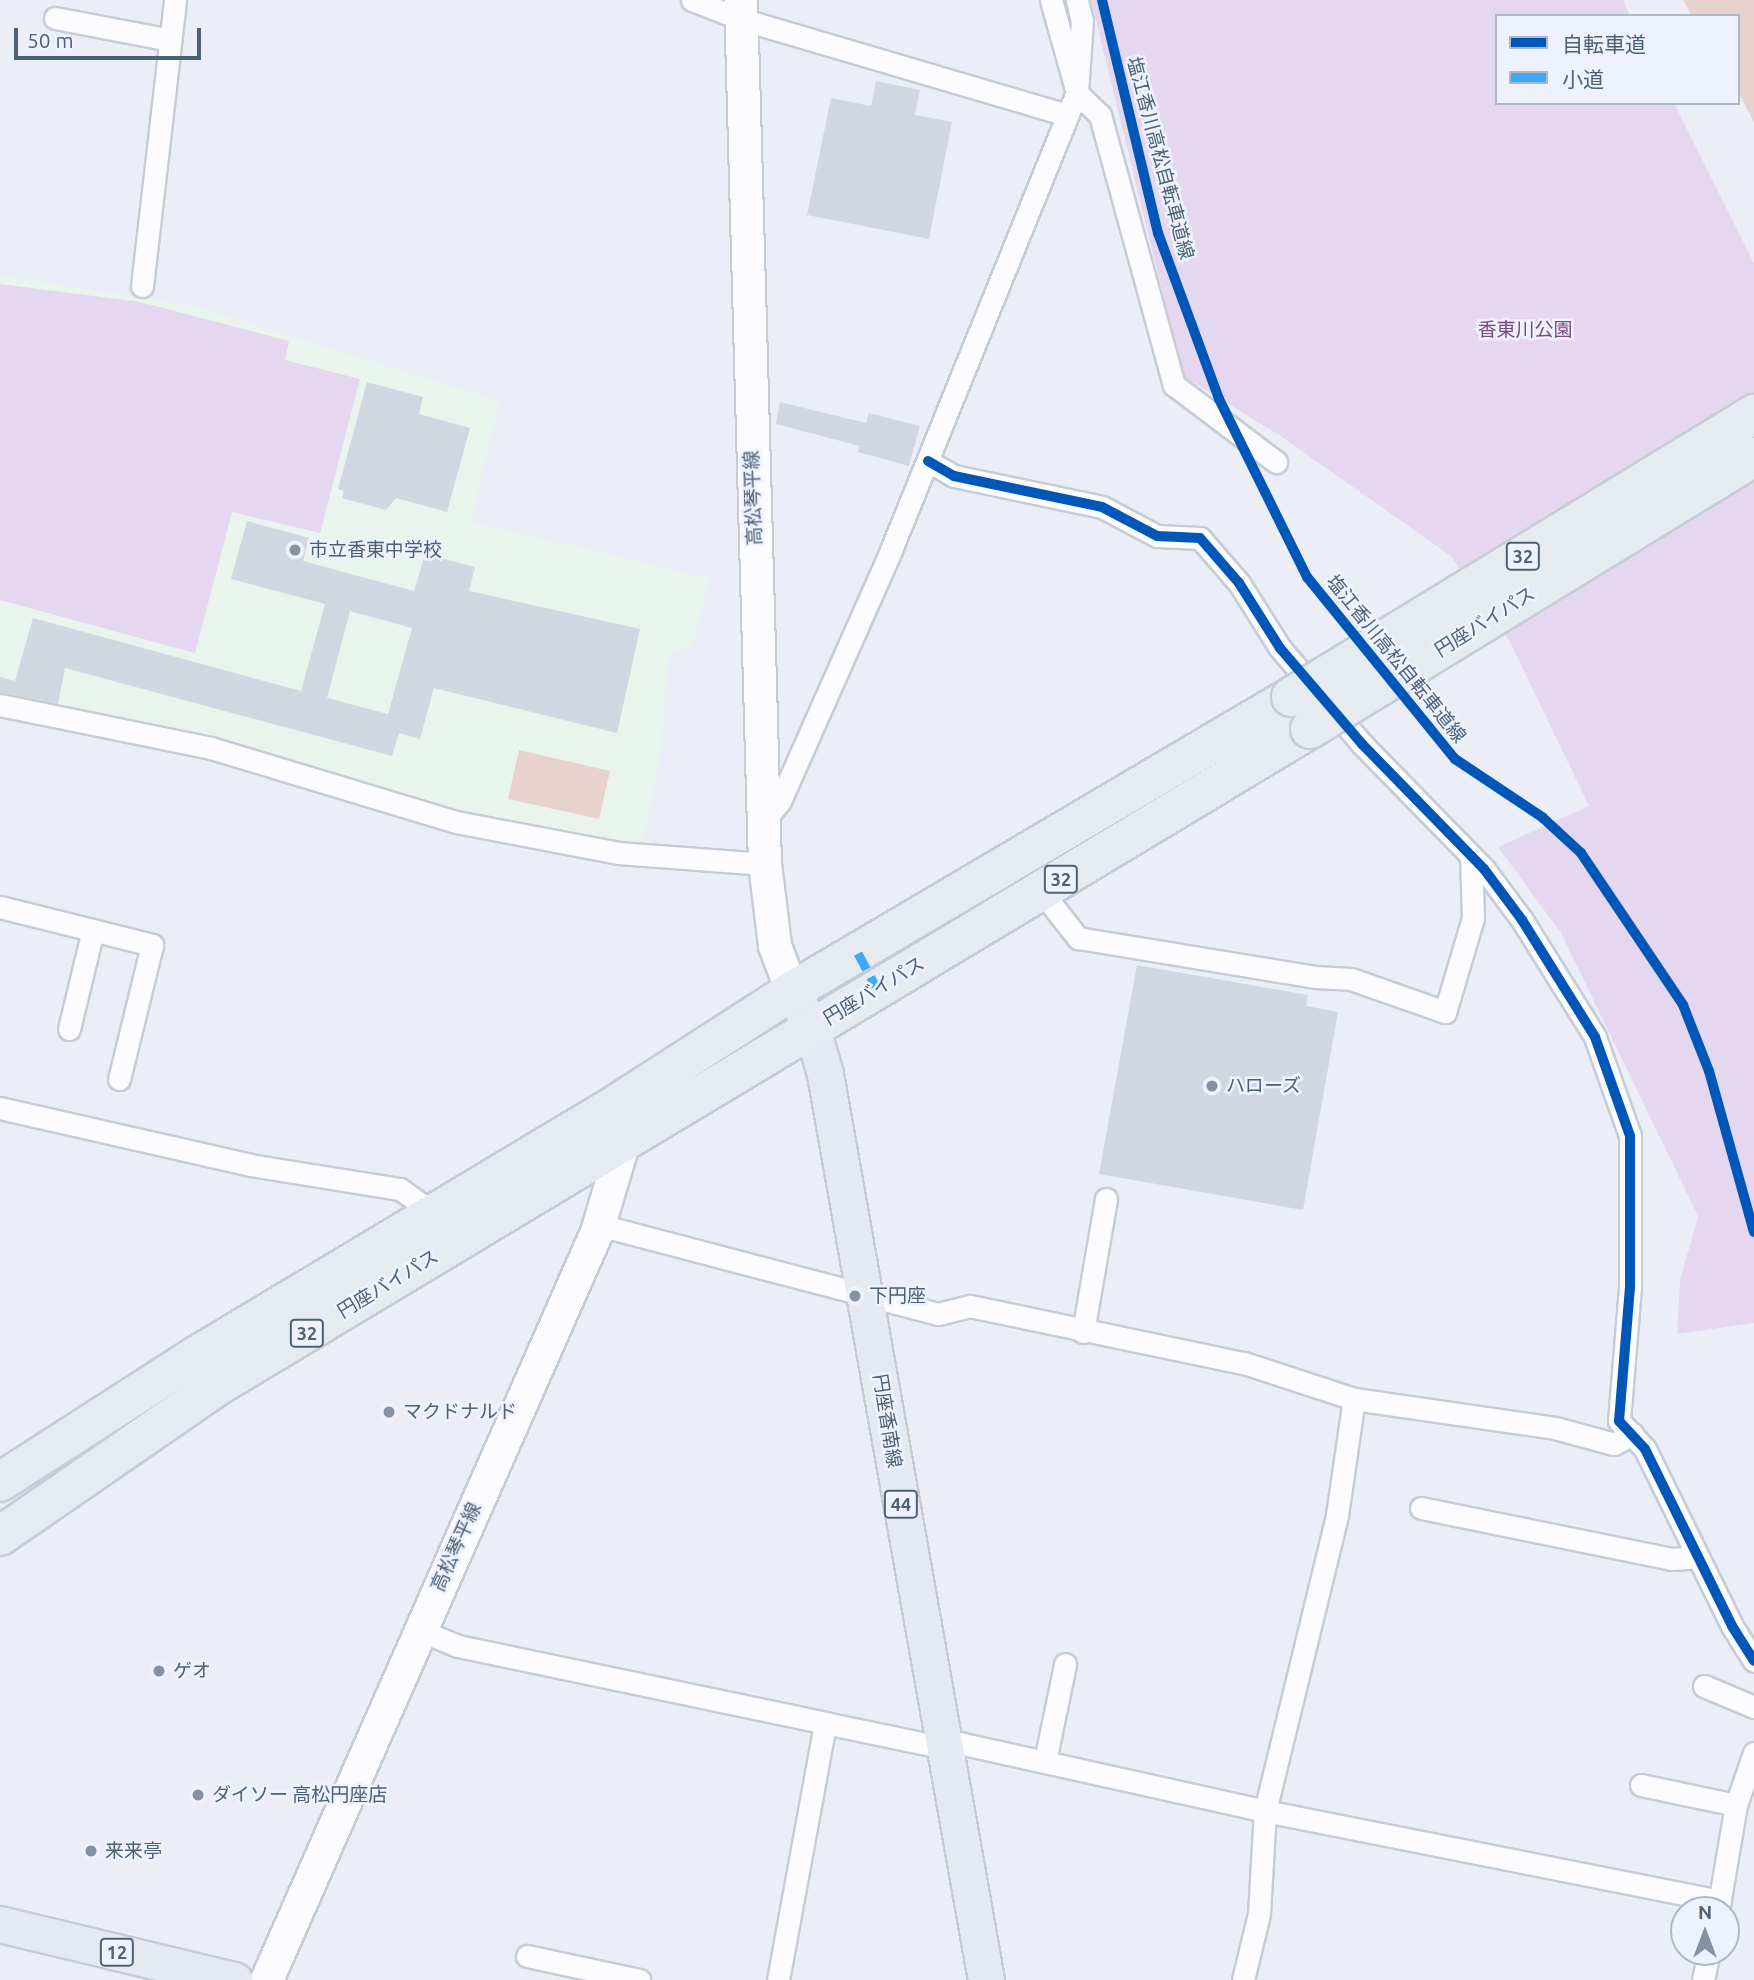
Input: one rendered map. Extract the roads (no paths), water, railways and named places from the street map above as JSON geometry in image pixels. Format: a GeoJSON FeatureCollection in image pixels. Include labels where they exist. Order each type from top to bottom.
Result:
{"type":"FeatureCollection","features":[{"type":"Feature","properties":{"kind":"highway","name":"円座バイパス"},"geometry":{"type":"LineString","coordinates":[[0,1536],[219,1385],[623,1145],[1041,891],[1300,713],[1754,414]]}},
{"type":"Feature","properties":{"kind":"highway","name":"円座バイパス"},"geometry":{"type":"LineString","coordinates":[[0,1482],[197,1356],[606,1111],[792,991],[1300,713],[1754,457]]}},
{"type":"Feature","properties":{"kind":"main road","name":"高松琴平線"},"geometry":{"type":"LineString","coordinates":[[741,9],[765,864],[775,946],[792,991]]}},
{"type":"Feature","properties":{"kind":"main road","name":"円座香南線"},"geometry":{"type":"LineString","coordinates":[[792,991],[812,1029],[866,1294],[941,1747],[986,1980]]}},
{"type":"Feature","properties":{"kind":"main road"},"geometry":{"type":"LineString","coordinates":[[606,1111],[623,1145]]}},
{"type":"Feature","properties":{"kind":"main road","name":"高松琴平線"},"geometry":{"type":"LineString","coordinates":[[267,1980],[599,1225],[623,1145]]}},
{"type":"Feature","properties":{"kind":"main road","name":"12"},"geometry":{"type":"LineString","coordinates":[[0,1924],[234,1980]]}},
{"type":"Feature","properties":{"kind":"street"},"geometry":{"type":"LineString","coordinates":[[142,286],[175,0]]}},
{"type":"Feature","properties":{"kind":"street"},"geometry":{"type":"LineString","coordinates":[[692,0],[741,9],[1067,115]]}},
{"type":"Feature","properties":{"kind":"street"},"geometry":{"type":"LineString","coordinates":[[1051,0],[1077,93],[1100,115],[1174,385],[1276,462]]}},
{"type":"Feature","properties":{"kind":"street"},"geometry":{"type":"LineString","coordinates":[[763,822],[780,801],[928,461],[1077,93],[1082,21],[1077,0]]}},
{"type":"Feature","properties":{"kind":"street"},"geometry":{"type":"LineString","coordinates":[[55,18],[170,40]]}},
{"type":"Feature","properties":{"kind":"street"},"geometry":{"type":"LineString","coordinates":[[928,461],[954,476],[1102,507],[1157,536],[1200,538],[1239,583],[1280,648],[1362,744],[1471,856],[1522,920],[1595,1037],[1630,1136],[1630,1287],[1619,1421],[1645,1449],[1698,1557],[1754,1661]]}},
{"type":"Feature","properties":{"kind":"street"},"geometry":{"type":"LineString","coordinates":[[0,705],[211,748],[456,822],[618,853],[765,864]]}},
{"type":"Feature","properties":{"kind":"street"},"geometry":{"type":"LineString","coordinates":[[1041,891],[1078,938],[1315,978],[1351,979],[1445,1012],[1473,918],[1471,856]]}},
{"type":"Feature","properties":{"kind":"street"},"geometry":{"type":"LineString","coordinates":[[0,907],[152,945],[119,1079]]}},
{"type":"Feature","properties":{"kind":"street"},"geometry":{"type":"LineString","coordinates":[[69,1030],[93,930]]}},
{"type":"Feature","properties":{"kind":"street"},"geometry":{"type":"LineString","coordinates":[[0,1108],[250,1166],[400,1189],[435,1214]]}},
{"type":"Feature","properties":{"kind":"street"},"geometry":{"type":"LineString","coordinates":[[1083,1332],[1106,1199]]}},
{"type":"Feature","properties":{"kind":"street"},"geometry":{"type":"LineString","coordinates":[[599,1225],[938,1314],[970,1306],[1083,1332],[1244,1363],[1354,1399],[1555,1428],[1614,1444],[1632,1434]]}},
{"type":"Feature","properties":{"kind":"street"},"geometry":{"type":"LineString","coordinates":[[1243,1980],[1259,1914],[1265,1811],[1337,1515],[1354,1399]]}},
{"type":"Feature","properties":{"kind":"street"},"geometry":{"type":"LineString","coordinates":[[1421,1508],[1672,1559],[1698,1557]]}},
{"type":"Feature","properties":{"kind":"street"},"geometry":{"type":"LineString","coordinates":[[419,1630],[458,1646],[941,1747],[959,1743],[1265,1811],[1676,1896]]}},
{"type":"Feature","properties":{"kind":"street"},"geometry":{"type":"LineString","coordinates":[[1045,1761],[1065,1664]]}},
{"type":"Feature","properties":{"kind":"street"},"geometry":{"type":"LineString","coordinates":[[1704,1686],[1754,1707]]}},
{"type":"Feature","properties":{"kind":"street"},"geometry":{"type":"LineString","coordinates":[[778,1980],[825,1723]]}},
{"type":"Feature","properties":{"kind":"street"},"geometry":{"type":"LineString","coordinates":[[1721,1896],[1736,1805],[1754,1753]]}},
{"type":"Feature","properties":{"kind":"street"},"geometry":{"type":"LineString","coordinates":[[1641,1785],[1736,1805]]}},
{"type":"Feature","properties":{"kind":"street"},"geometry":{"type":"LineString","coordinates":[[527,1956],[639,1980]]}},
{"type":"Feature","properties":{"kind":"place","name":"市立香東中学校"},"geometry":{"type":"Point","coordinates":[295,550]}},
{"type":"Feature","properties":{"kind":"place","name":"ハローズ"},"geometry":{"type":"Point","coordinates":[1212,1086]}},
{"type":"Feature","properties":{"kind":"place","name":"下円座"},"geometry":{"type":"Point","coordinates":[855,1296]}},
{"type":"Feature","properties":{"kind":"place","name":"マクドナルド"},"geometry":{"type":"Point","coordinates":[389,1412]}},
{"type":"Feature","properties":{"kind":"place","name":"ゲオ"},"geometry":{"type":"Point","coordinates":[159,1671]}},
{"type":"Feature","properties":{"kind":"place","name":"ダイソー 高松円座店"},"geometry":{"type":"Point","coordinates":[198,1795]}},
{"type":"Feature","properties":{"kind":"place","name":"来来亭"},"geometry":{"type":"Point","coordinates":[91,1851]}},
{"type":"Feature","properties":{"kind":"park label","name":"香東川公園"},"geometry":{"type":"Point","coordinates":[1525,330]}}]}
